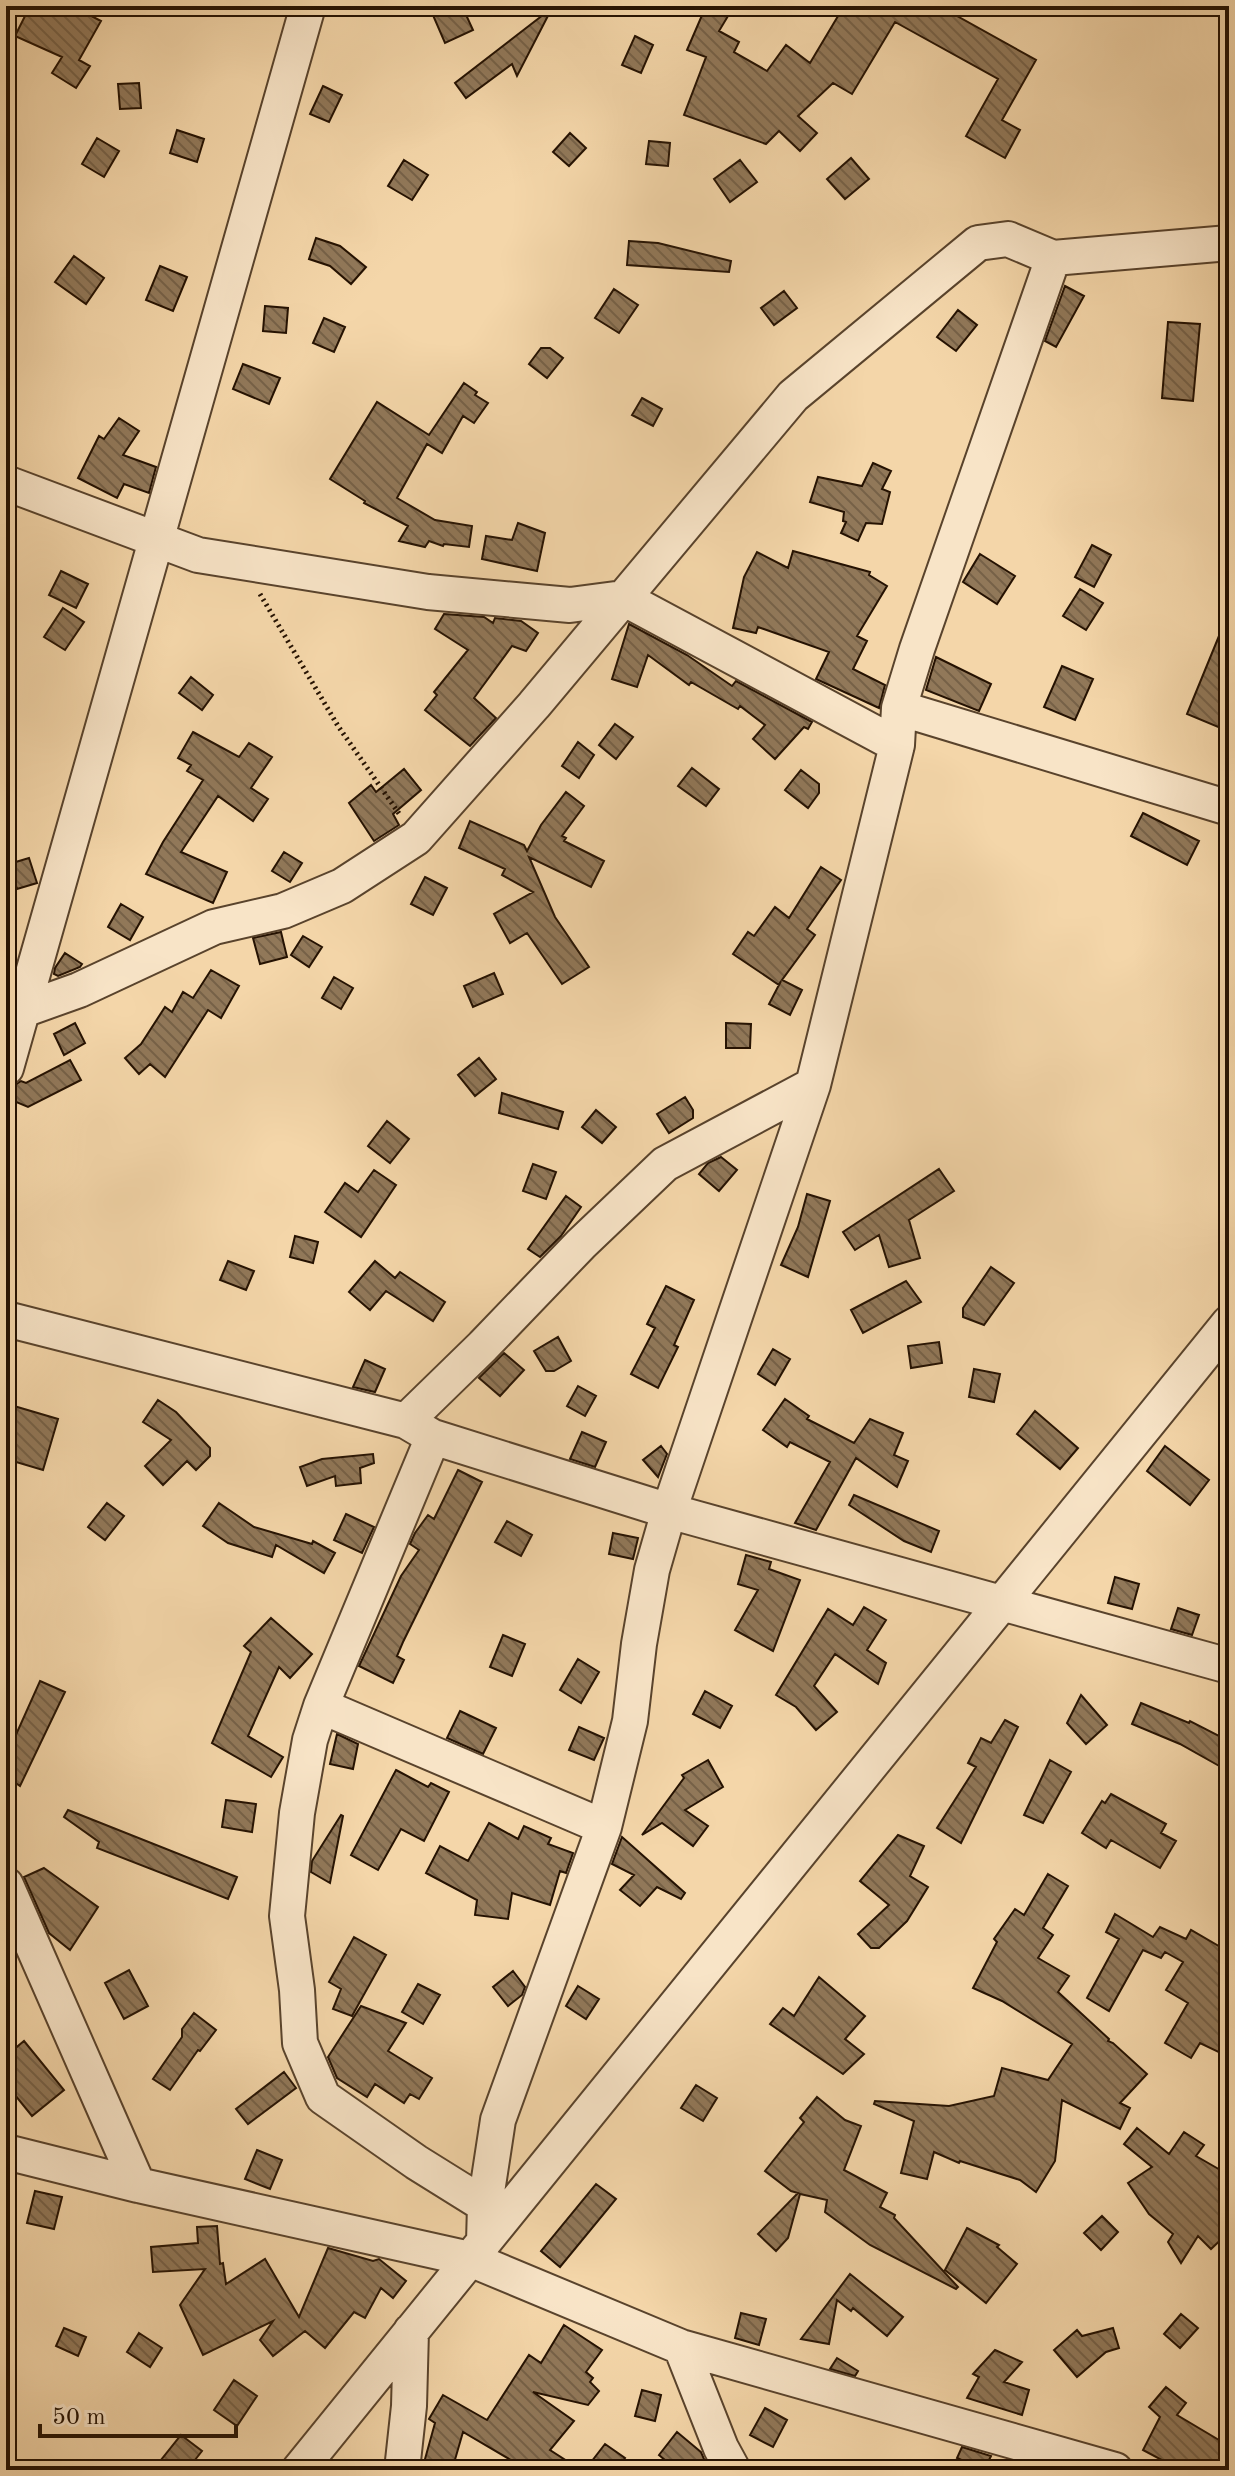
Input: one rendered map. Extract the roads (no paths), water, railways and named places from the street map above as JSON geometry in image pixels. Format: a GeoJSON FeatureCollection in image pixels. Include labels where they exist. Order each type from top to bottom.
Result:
{"type":"FeatureCollection","features":[{"type":"Feature","properties":{"kind":"street"},"geometry":{"type":"LineString","coordinates":[[6,1068],[15,1026],[157,542],[308,6]]}},
{"type":"Feature","properties":{"kind":"street"},"geometry":{"type":"LineString","coordinates":[[15,1026],[79,990],[214,927],[283,911],[342,886],[416,838],[534,705],[793,396],[978,243],[1008,239],[1053,258],[1229,243]]}},
{"type":"Feature","properties":{"kind":"street"},"geometry":{"type":"LineString","coordinates":[[477,2250],[498,2120],[604,1827],[630,1721],[652,1570],[669,1511],[813,1085],[897,745],[899,708],[1053,258]]}},
{"type":"Feature","properties":{"kind":"street"},"geometry":{"type":"LineString","coordinates":[[6,483],[198,555],[428,592],[570,605],[623,598],[897,745]]}},
{"type":"Feature","properties":{"kind":"street"},"geometry":{"type":"LineString","coordinates":[[899,708],[1229,808]]}},
{"type":"Feature","properties":{"kind":"street"},"geometry":{"type":"LineString","coordinates":[[485,2205],[416,2162],[323,2097],[300,2043],[297,1990],[287,1916],[297,1813],[310,1740],[419,1429],[483,1346],[581,1244],[665,1164],[813,1085]]}},
{"type":"Feature","properties":{"kind":"street"},"geometry":{"type":"LineString","coordinates":[[6,1319],[419,1429],[669,1511],[1229,1666]]}},
{"type":"Feature","properties":{"kind":"street"},"geometry":{"type":"LineString","coordinates":[[299,2470],[1229,1323]]}},
{"type":"Feature","properties":{"kind":"street"},"geometry":{"type":"LineString","coordinates":[[321,1706],[604,1827]]}},
{"type":"Feature","properties":{"kind":"street"},"geometry":{"type":"LineString","coordinates":[[6,1885],[138,2185]]}},
{"type":"Feature","properties":{"kind":"street"},"geometry":{"type":"LineString","coordinates":[[6,2152],[138,2185],[477,2250],[681,2347],[1115,2470]]}},
{"type":"Feature","properties":{"kind":"street"},"geometry":{"type":"LineString","coordinates":[[404,2469],[411,2331]]}},
{"type":"Feature","properties":{"kind":"street"},"geometry":{"type":"LineString","coordinates":[[681,2347],[721,2448],[733,2470]]}}]}
